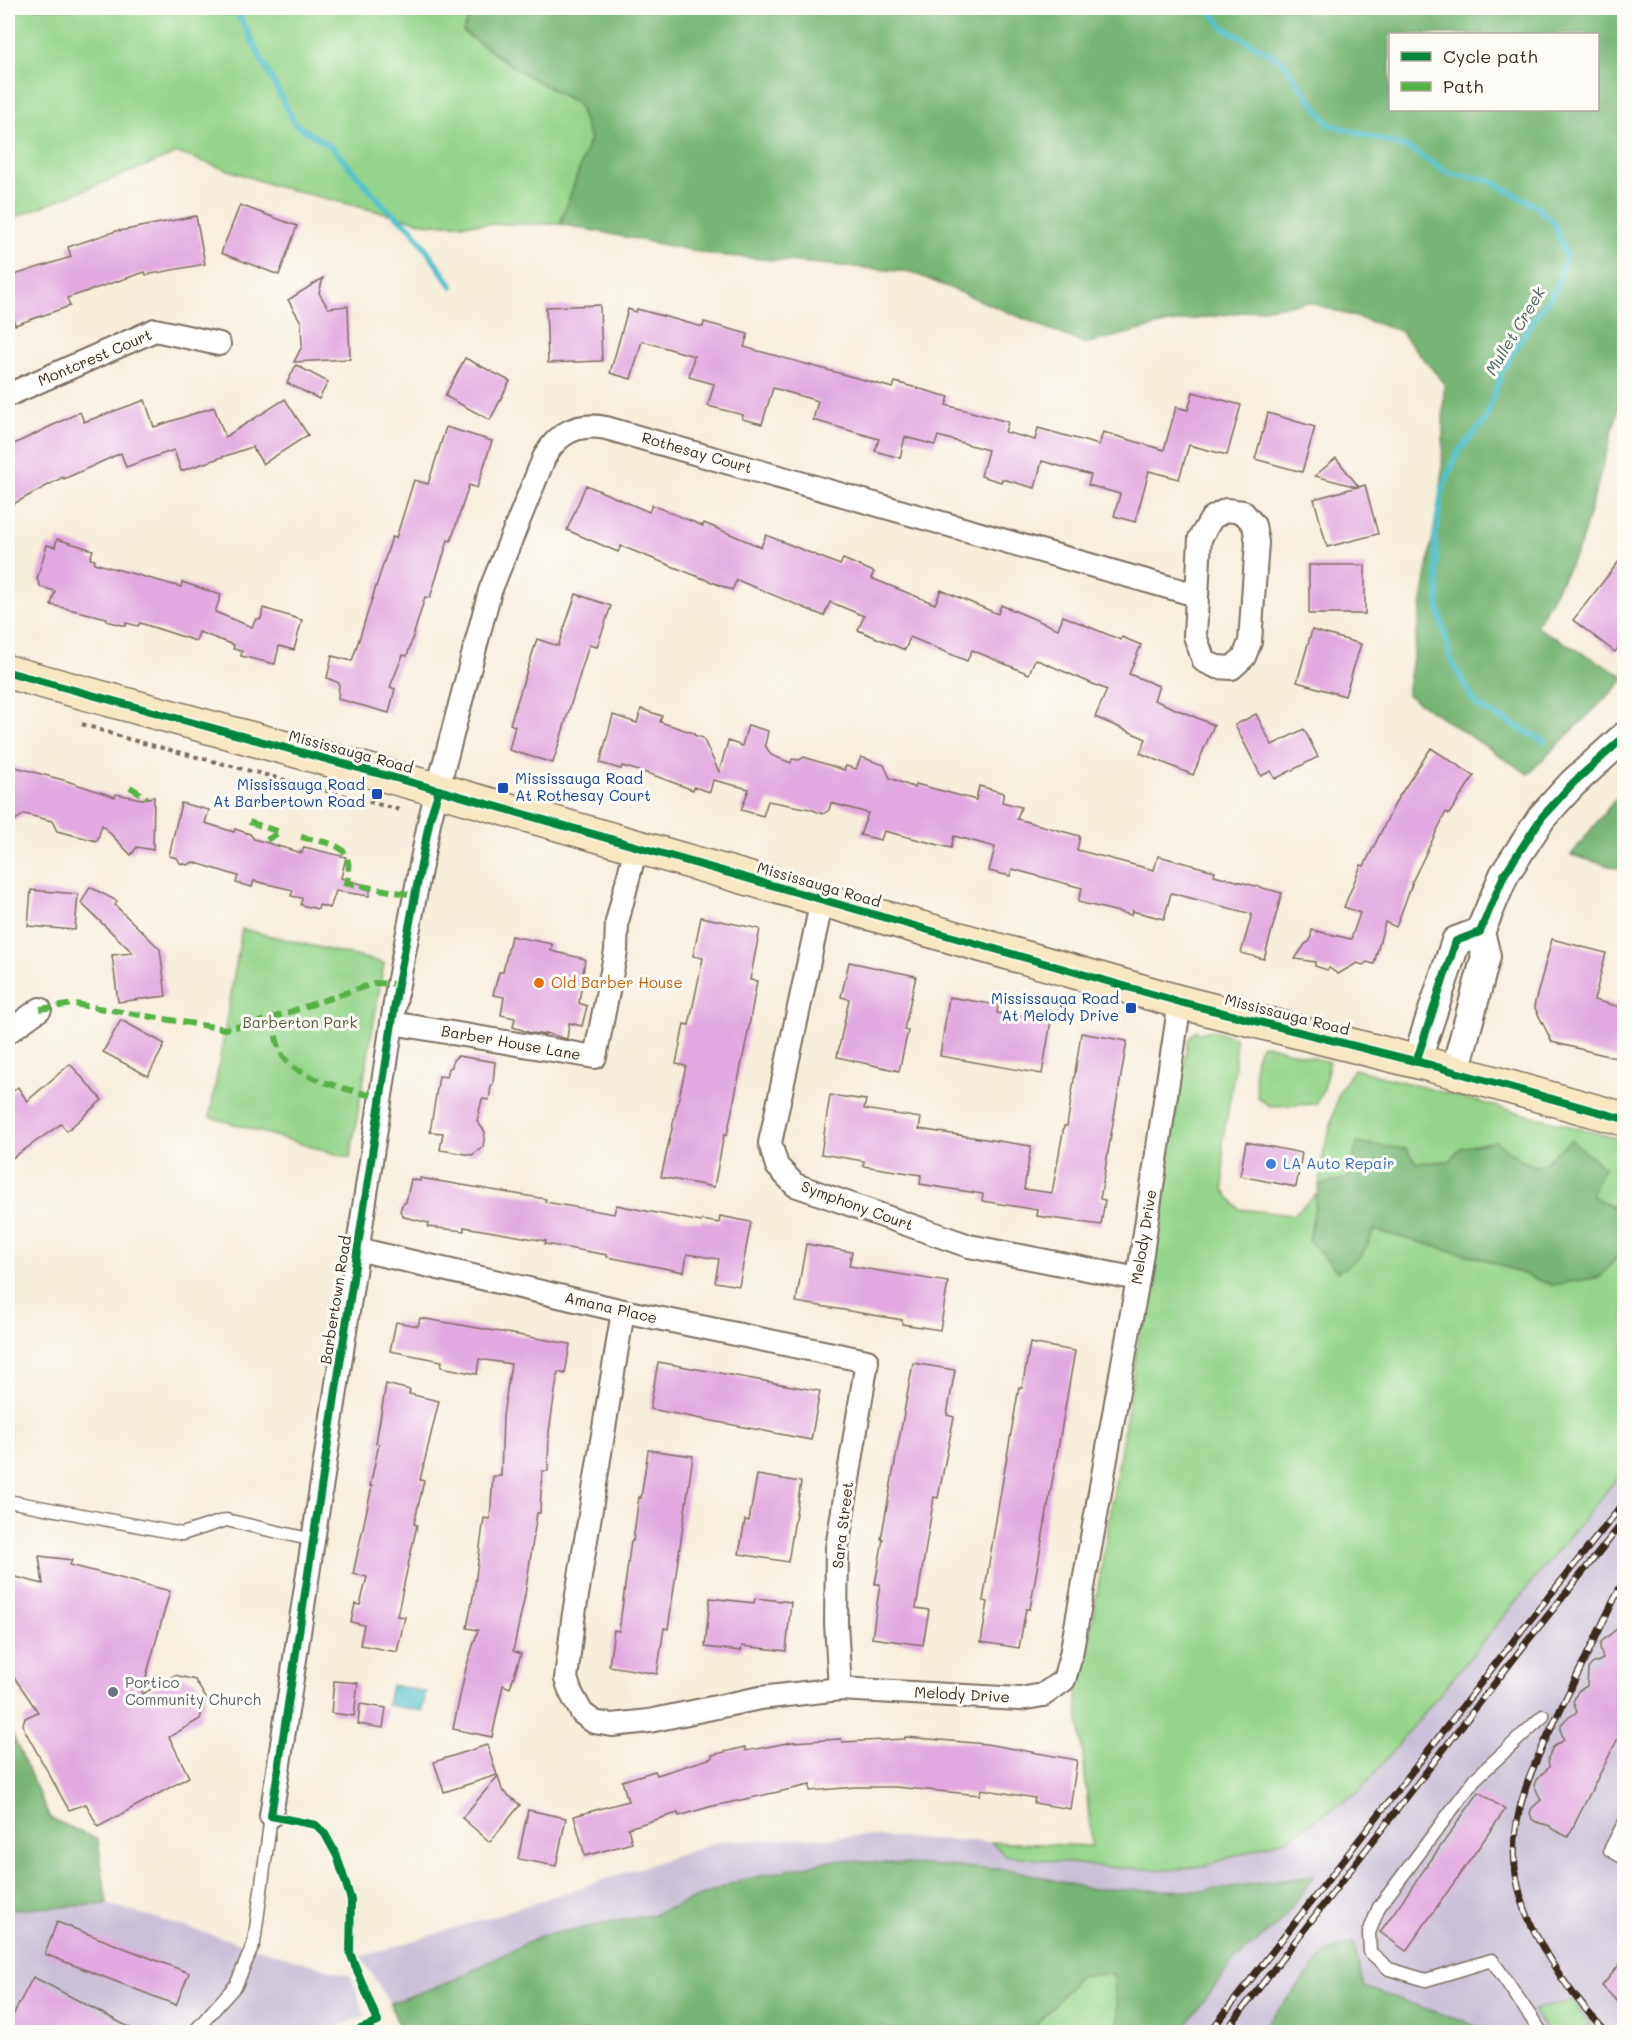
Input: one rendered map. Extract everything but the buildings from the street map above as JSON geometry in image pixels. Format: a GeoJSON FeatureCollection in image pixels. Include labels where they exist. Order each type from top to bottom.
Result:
{"type":"FeatureCollection","features":[{"type":"Feature","properties":{"kind":"main road","name":"Mississauga Road"},"geometry":{"type":"LineString","coordinates":[[8,672],[439,790],[1180,1002],[1455,1072],[1624,1119]]}},
{"type":"Feature","properties":{"kind":"street","name":"Montcrest Court"},"geometry":{"type":"LineString","coordinates":[[8,395],[155,330],[219,344]]}},
{"type":"Feature","properties":{"kind":"street","name":"Rothesay Court"},"geometry":{"type":"LineString","coordinates":[[439,790],[490,591],[548,450],[561,436],[578,427],[606,428],[1196,595]]}},
{"type":"Feature","properties":{"kind":"street"},"geometry":{"type":"LineString","coordinates":[[1226,510],[1243,512],[1254,525],[1257,542],[1256,564],[1250,642],[1244,657],[1232,668],[1217,667],[1204,661],[1195,636],[1196,595],[1200,538],[1212,518],[1226,510]]}},
{"type":"Feature","properties":{"kind":"street"},"geometry":{"type":"LineString","coordinates":[[1455,1072],[1486,956],[1480,932],[1504,875],[1542,817],[1573,783],[1624,737]]}},
{"type":"Feature","properties":{"kind":"street","name":"Barbertown Road"},"geometry":{"type":"LineString","coordinates":[[271,1816],[392,1023],[414,895],[430,818],[439,790]]}},
{"type":"Feature","properties":{"kind":"street","name":"Barber House Lane"},"geometry":{"type":"LineString","coordinates":[[392,1023],[595,1057],[616,951],[617,922],[636,847]]}},
{"type":"Feature","properties":{"kind":"street","name":"Symphony Court"},"geometry":{"type":"LineString","coordinates":[[822,900],[771,1143],[777,1166],[795,1185],[969,1246],[1138,1279]]}},
{"type":"Feature","properties":{"kind":"street"},"geometry":{"type":"LineString","coordinates":[[1416,1062],[1456,941],[1480,932]]}},
{"type":"Feature","properties":{"kind":"street","name":"Melody Drive"},"geometry":{"type":"LineString","coordinates":[[623,1311],[573,1620],[567,1679],[571,1693],[582,1713],[594,1722],[612,1725],[649,1721],[760,1698],[840,1689],[1020,1699],[1043,1695],[1064,1680],[1071,1655],[1138,1279],[1180,1002]]}},
{"type":"Feature","properties":{"kind":"street"},"geometry":{"type":"LineString","coordinates":[[8,1032],[40,1009]]}},
{"type":"Feature","properties":{"kind":"street","name":"Amana Place"},"geometry":{"type":"LineString","coordinates":[[357,1249],[623,1311],[867,1361]]}},
{"type":"Feature","properties":{"kind":"street","name":"Sara Street"},"geometry":{"type":"LineString","coordinates":[[840,1689],[836,1623],[837,1548],[867,1361]]}},
{"type":"Feature","properties":{"kind":"lane"},"geometry":{"type":"LineString","coordinates":[[8,1501],[182,1534],[226,1520],[313,1540]]}},
{"type":"Feature","properties":{"kind":"lane"},"geometry":{"type":"LineString","coordinates":[[1542,2032],[1492,1960],[1425,1980],[1389,1970],[1370,1952],[1369,1933],[1379,1907],[1475,1779],[1543,1716]]}},
{"type":"Feature","properties":{"kind":"lane","name":"Barbertown Road"},"geometry":{"type":"LineString","coordinates":[[194,2032],[236,1984],[254,1943],[271,1816]]}},
{"type":"Feature","properties":{"kind":"lane"},"geometry":{"type":"LineString","coordinates":[[1624,1823],[1610,1850],[1624,1858]]}},
{"type":"Feature","properties":{"kind":"path"},"geometry":{"type":"LineString","coordinates":[[82,724],[128,739],[400,810]]}},
{"type":"Feature","properties":{"kind":"shaded area"},"geometry":{"type":"Polygon","coordinates":[[[1624,1470],[1624,2032],[1493,2032],[1364,1987],[1353,1942],[1325,1954],[1260,2032],[1181,2032],[1232,1963],[1283,1919],[1313,1876],[1202,1891],[1089,1889],[1014,1870],[738,1881],[655,1914],[540,1936],[448,1983],[390,2003],[361,1957],[721,1841],[866,1836],[991,1842],[1005,1855],[1102,1867],[1169,1870],[1527,1587],[1624,1470]]]}},
{"type":"Feature","properties":{"kind":"shaded area"},"geometry":{"type":"Polygon","coordinates":[[[107,1904],[351,1976],[365,2017],[320,2032],[8,2032],[8,1910],[107,1904]]]}},
{"type":"Feature","properties":{"kind":"green space"},"geometry":{"type":"Polygon","coordinates":[[[8,8],[474,8],[463,32],[518,70],[578,104],[590,139],[560,224],[429,224],[275,186],[178,153],[8,220],[8,8]]]}},
{"type":"Feature","properties":{"kind":"green space"},"geometry":{"type":"Polygon","coordinates":[[[474,8],[1624,8],[1624,381],[1617,415],[1580,546],[1536,627],[1624,676],[1624,680],[1528,774],[1407,695],[1442,479],[1444,383],[1400,331],[1308,302],[1169,323],[1085,344],[911,272],[715,255],[560,224],[590,139],[578,104],[518,70],[463,31],[474,8]]]}},
{"type":"Feature","properties":{"kind":"green space"},"geometry":{"type":"Polygon","coordinates":[[[1624,790],[1624,870],[1571,855],[1616,798],[1624,790]]]}},
{"type":"Feature","properties":{"kind":"green space","name":"Barberton Park"},"geometry":{"type":"Polygon","coordinates":[[[242,929],[384,963],[350,1158],[210,1117],[242,929]]]}},
{"type":"Feature","properties":{"kind":"green space"},"geometry":{"type":"Polygon","coordinates":[[[1196,1030],[1200,1033],[1211,1030],[1235,1037],[1235,1068],[1223,1139],[1224,1190],[1239,1209],[1293,1215],[1317,1194],[1309,1241],[1362,1255],[1374,1230],[1487,1260],[1552,1285],[1600,1277],[1624,1248],[1624,1470],[1360,1791],[1286,1839],[1204,1866],[1169,1870],[1102,1867],[1005,1855],[991,1842],[1092,1846],[1076,1686],[1084,1673],[1188,1040],[1196,1030]]]}},
{"type":"Feature","properties":{"kind":"green space"},"geometry":{"type":"Polygon","coordinates":[[[1262,1044],[1329,1062],[1324,1089],[1316,1104],[1270,1106],[1258,1098],[1255,1063],[1262,1044]]]}},
{"type":"Feature","properties":{"kind":"green space"},"geometry":{"type":"Polygon","coordinates":[[[1354,1069],[1624,1140],[1624,1214],[1539,1167],[1522,1161],[1495,1141],[1450,1161],[1417,1163],[1406,1149],[1349,1178],[1319,1185],[1323,1156],[1339,1092],[1354,1069]]]}},
{"type":"Feature","properties":{"kind":"green space"},"geometry":{"type":"Polygon","coordinates":[[[1571,1140],[1604,1167],[1591,1195],[1624,1214],[1624,1248],[1600,1277],[1552,1285],[1487,1260],[1374,1230],[1362,1255],[1338,1272],[1309,1241],[1319,1185],[1349,1178],[1357,1143],[1406,1149],[1417,1163],[1450,1161],[1460,1148],[1495,1141],[1522,1161],[1539,1167],[1571,1140]]]}},
{"type":"Feature","properties":{"kind":"green space"},"geometry":{"type":"Polygon","coordinates":[[[8,1725],[50,1818],[98,1840],[107,1904],[8,1910],[8,1725]]]}},
{"type":"Feature","properties":{"kind":"green space"},"geometry":{"type":"Polygon","coordinates":[[[831,1860],[1014,1870],[1089,1889],[1202,1891],[1314,1876],[1283,1919],[1232,1963],[1181,2032],[1120,2032],[1113,1974],[1080,1975],[1030,2032],[896,2032],[882,2026],[878,2032],[401,2032],[390,2003],[448,1983],[540,1936],[655,1914],[738,1881],[831,1860]]]}},
{"type":"Feature","properties":{"kind":"green space"},"geometry":{"type":"Polygon","coordinates":[[[1353,1942],[1364,1987],[1493,2032],[1260,2032],[1325,1954],[1353,1942]]]}},
{"type":"Feature","properties":{"kind":"green space"},"geometry":{"type":"Polygon","coordinates":[[[1114,1974],[1120,2032],[1030,2032],[1080,1975],[1114,1974]]]}},
{"type":"Feature","properties":{"kind":"green space"},"geometry":{"type":"Polygon","coordinates":[[[1572,2001],[1595,2032],[1547,2032],[1533,2010],[1572,2001]]]}},
{"type":"Feature","properties":{"kind":"water"},"geometry":{"type":"Polygon","coordinates":[[[391,1685],[426,1692],[422,1711],[387,1705],[391,1685]]]}},
{"type":"Feature","properties":{"kind":"waterway"},"geometry":{"type":"LineString","coordinates":[[235,8],[295,124],[333,148],[384,206],[411,228],[452,286]]}},
{"type":"Feature","properties":{"kind":"waterway","name":"Mullet Creek"},"geometry":{"type":"LineString","coordinates":[[1208,8],[1224,28],[1281,60],[1329,124],[1408,148],[1448,173],[1489,180],[1536,206],[1554,223],[1566,256],[1556,289],[1527,329],[1502,371],[1485,421],[1458,452],[1442,491],[1435,539],[1439,610],[1451,660],[1476,705],[1544,741]]}},
{"type":"Feature","properties":{"kind":"railway"},"geometry":{"type":"LineString","coordinates":[[1210,2032],[1521,1631],[1624,1503]]}},
{"type":"Feature","properties":{"kind":"railway"},"geometry":{"type":"LineString","coordinates":[[1225,2032],[1529,1639],[1624,1521]]}},
{"type":"Feature","properties":{"kind":"railway"},"geometry":{"type":"LineString","coordinates":[[1606,2032],[1561,1977],[1536,1934],[1519,1890],[1514,1844],[1522,1799],[1538,1756],[1624,1579]]}},
{"type":"Feature","properties":{"kind":"marked path"},"geometry":{"type":"LineString","coordinates":[[130,787],[147,798]]}},
{"type":"Feature","properties":{"kind":"marked path"},"geometry":{"type":"LineString","coordinates":[[249,822],[280,832],[263,842]]}},
{"type":"Feature","properties":{"kind":"marked path"},"geometry":{"type":"LineString","coordinates":[[301,837],[332,844],[339,848],[348,860],[348,883]]}},
{"type":"Feature","properties":{"kind":"marked path"},"geometry":{"type":"LineString","coordinates":[[343,883],[414,895]]}},
{"type":"Feature","properties":{"kind":"marked path"},"geometry":{"type":"LineString","coordinates":[[40,1009],[74,1004],[225,1029],[257,1023],[375,983],[398,984]]}},
{"type":"Feature","properties":{"kind":"marked path"},"geometry":{"type":"LineString","coordinates":[[272,1018],[280,1050],[292,1066],[315,1079],[380,1098]]}},
{"type":"Feature","properties":{"kind":"cycle path"},"geometry":{"type":"LineString","coordinates":[[8,672],[439,790],[1180,1002],[1434,1066],[1624,1119]]}},
{"type":"Feature","properties":{"kind":"cycle path"},"geometry":{"type":"LineString","coordinates":[[1416,1062],[1456,941],[1480,932],[1504,875],[1542,817],[1573,783],[1624,737]]}},
{"type":"Feature","properties":{"kind":"cycle path"},"geometry":{"type":"LineString","coordinates":[[353,2032],[378,2022],[350,1953],[351,1900],[337,1856],[325,1834],[316,1825],[271,1816],[398,984],[430,818],[439,790]]}},
{"type":"Feature","properties":{"kind":"place","name":"Mississauga Road At Rothesay Court"},"geometry":{"type":"Point","coordinates":[503,788]}},
{"type":"Feature","properties":{"kind":"place","name":"Mississauga Road At Barbertown Road"},"geometry":{"type":"Point","coordinates":[377,794]}},
{"type":"Feature","properties":{"kind":"place","name":"Old Barber House"},"geometry":{"type":"Point","coordinates":[539,983]}},
{"type":"Feature","properties":{"kind":"place","name":"Mississauga Road At Melody Drive"},"geometry":{"type":"Point","coordinates":[1131,1008]}},
{"type":"Feature","properties":{"kind":"place","name":"LA Auto Repair"},"geometry":{"type":"Point","coordinates":[1271,1164]}},
{"type":"Feature","properties":{"kind":"place","name":"Portico Community Church"},"geometry":{"type":"Point","coordinates":[113,1692]}}]}
